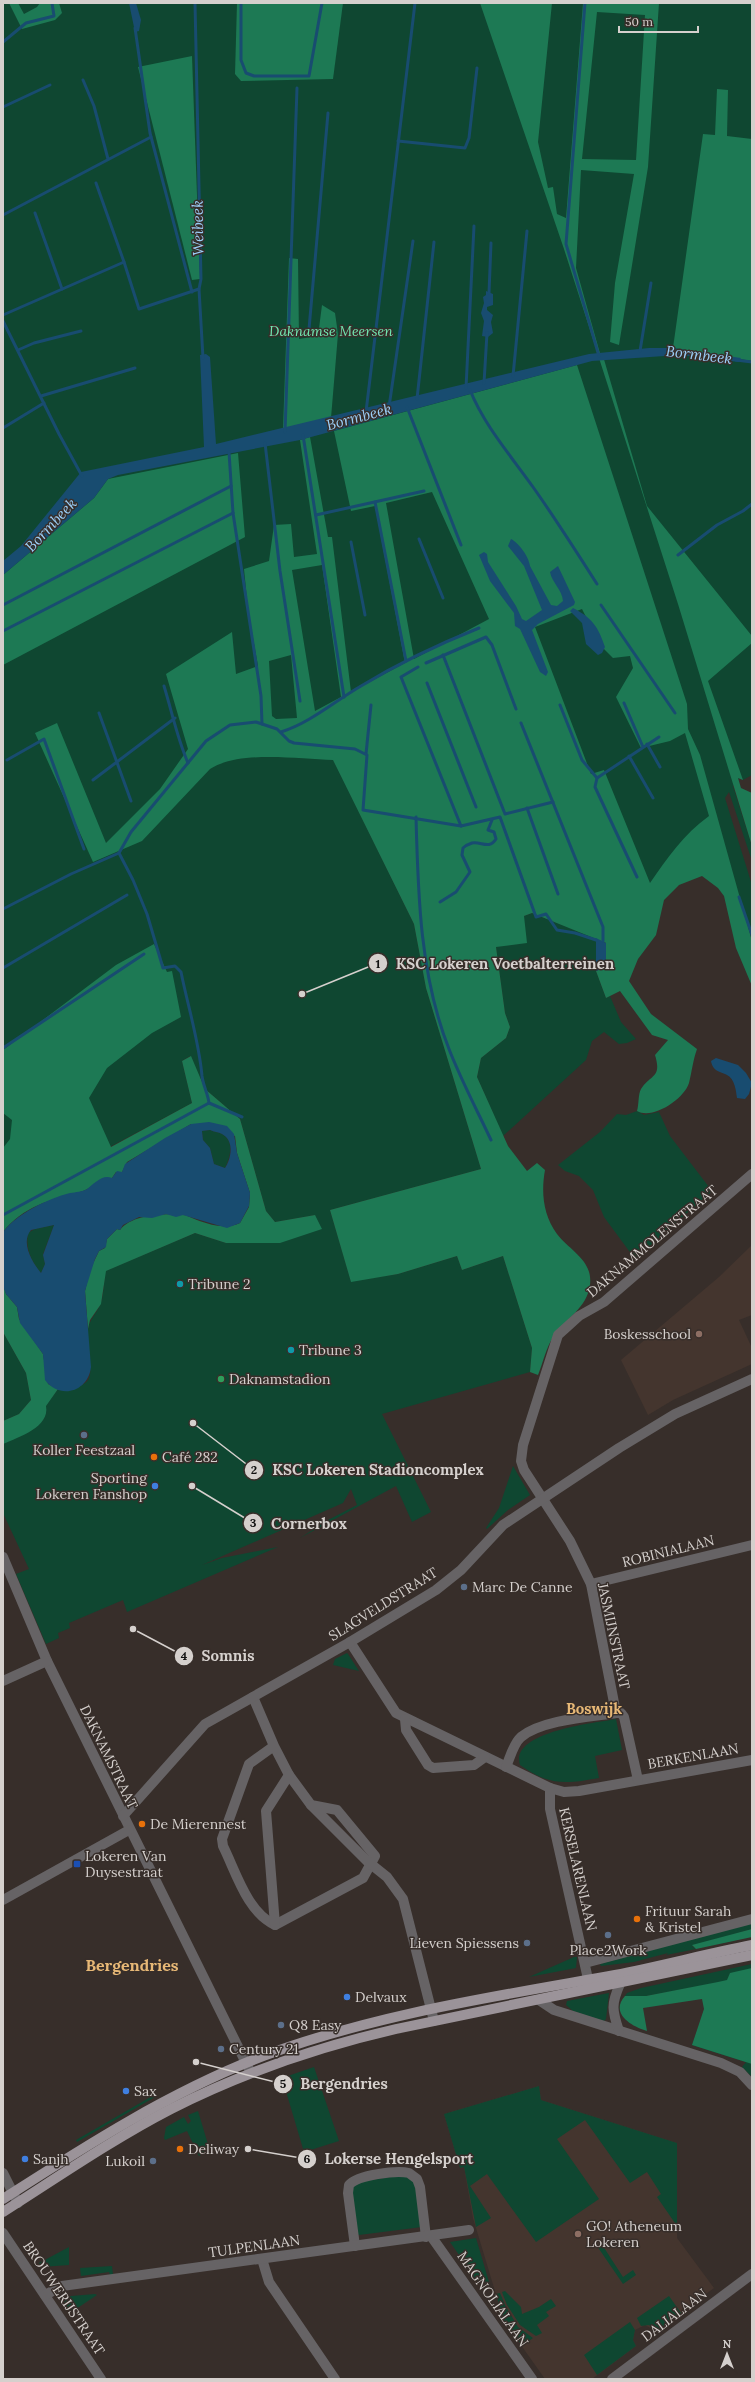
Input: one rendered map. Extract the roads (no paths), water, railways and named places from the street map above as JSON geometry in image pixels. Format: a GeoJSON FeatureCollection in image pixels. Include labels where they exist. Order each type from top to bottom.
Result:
{"type":"FeatureCollection","features":[{"type":"Feature","properties":{"kind":"main road"},"geometry":{"type":"LineString","coordinates":[[3,2199],[79,2150],[152,2107],[188,2088],[246,2063],[322,2036],[432,2010],[752,1945]]}},
{"type":"Feature","properties":{"kind":"main road"},"geometry":{"type":"LineString","coordinates":[[3,2212],[151,2120],[251,2073],[339,2043],[434,2021],[620,1984],[752,1955]]}},
{"type":"Feature","properties":{"kind":"street","name":"DAKNAMMOLENSTRAAT"},"geometry":{"type":"LineString","coordinates":[[521,1461],[523,1445],[558,1335],[579,1316],[614,1293],[752,1174]]}},
{"type":"Feature","properties":{"kind":"street","name":"SLAGVELDSTRAAT"},"geometry":{"type":"LineString","coordinates":[[123,1816],[198,1730],[350,1642],[436,1590],[461,1570],[503,1525],[541,1498],[675,1414],[752,1379]]}},
{"type":"Feature","properties":{"kind":"street","name":"JASMIJNSTRAAT"},"geometry":{"type":"LineString","coordinates":[[521,1461],[524,1470],[541,1498],[570,1541],[591,1584],[616,1713],[621,1713],[624,1717],[638,1780]]}},
{"type":"Feature","properties":{"kind":"street","name":"ROBINIALAAN"},"geometry":{"type":"LineString","coordinates":[[591,1584],[752,1544]]}},
{"type":"Feature","properties":{"kind":"street","name":"DAKNAMSTRAAT"},"geometry":{"type":"LineString","coordinates":[[3,1557],[47,1661],[129,1830],[251,2073]]}},
{"type":"Feature","properties":{"kind":"street"},"geometry":{"type":"LineString","coordinates":[[350,1642],[396,1713],[405,1719],[406,1730],[428,1764],[433,1768],[474,1764],[485,1757]]}},
{"type":"Feature","properties":{"kind":"street"},"geometry":{"type":"LineString","coordinates":[[3,1681],[47,1661]]}},
{"type":"Feature","properties":{"kind":"street"},"geometry":{"type":"LineString","coordinates":[[253,1697],[274,1746],[289,1775],[311,1805],[372,1865],[387,1877],[403,1899],[434,2021]]}},
{"type":"Feature","properties":{"kind":"street"},"geometry":{"type":"LineString","coordinates":[[506,1767],[516,1743],[531,1730],[616,1713]]}},
{"type":"Feature","properties":{"kind":"street","name":"BERKENLAAN"},"geometry":{"type":"LineString","coordinates":[[405,1719],[550,1788],[564,1792],[579,1791],[752,1760]]}},
{"type":"Feature","properties":{"kind":"street"},"geometry":{"type":"LineString","coordinates":[[274,1746],[249,1764],[222,1839],[223,1846],[256,1911],[264,1920],[275,1926]]}},
{"type":"Feature","properties":{"kind":"street"},"geometry":{"type":"LineString","coordinates":[[275,1926],[266,1811],[289,1775]]}},
{"type":"Feature","properties":{"kind":"street","name":"KERSELARENLAAN"},"geometry":{"type":"LineString","coordinates":[[550,1788],[550,1809],[588,1979]]}},
{"type":"Feature","properties":{"kind":"street"},"geometry":{"type":"LineString","coordinates":[[275,1926],[363,1878],[372,1865],[375,1856],[337,1810],[311,1805]]}},
{"type":"Feature","properties":{"kind":"street"},"geometry":{"type":"LineString","coordinates":[[3,1900],[129,1830]]}},
{"type":"Feature","properties":{"kind":"street"},"geometry":{"type":"LineString","coordinates":[[585,1963],[752,1919]]}},
{"type":"Feature","properties":{"kind":"street"},"geometry":{"type":"LineString","coordinates":[[618,2031],[612,2012],[613,2000],[620,1984]]}},
{"type":"Feature","properties":{"kind":"street"},"geometry":{"type":"LineString","coordinates":[[539,2000],[554,2010],[721,2063],[740,2072],[752,2085]]}},
{"type":"Feature","properties":{"kind":"street"},"geometry":{"type":"LineString","coordinates":[[355,2246],[348,2193],[349,2185],[355,2179],[382,2175],[406,2172],[417,2179],[429,2236]]}},
{"type":"Feature","properties":{"kind":"street"},"geometry":{"type":"LineString","coordinates":[[3,2173],[18,2203]]}},
{"type":"Feature","properties":{"kind":"street","name":"TULPENLAAN"},"geometry":{"type":"LineString","coordinates":[[45,2295],[62,2286],[469,2230]]}},
{"type":"Feature","properties":{"kind":"street","name":"BROUWERIJSTRAAT"},"geometry":{"type":"LineString","coordinates":[[3,2233],[101,2379]]}},
{"type":"Feature","properties":{"kind":"street","name":"MAGNOLIALAAN"},"geometry":{"type":"LineString","coordinates":[[429,2236],[528,2378]]}},
{"type":"Feature","properties":{"kind":"street"},"geometry":{"type":"LineString","coordinates":[[262,2259],[269,2282],[335,2379]]}},
{"type":"Feature","properties":{"kind":"street","name":"DALIALAAN"},"geometry":{"type":"LineString","coordinates":[[612,2379],[752,2274]]}},
{"type":"Feature","properties":{"kind":"water"},"geometry":{"type":"Polygon","coordinates":[[[129,3],[136,3],[141,20],[139,31],[135,32],[129,3]]]}},
{"type":"Feature","properties":{"kind":"water"},"geometry":{"type":"Polygon","coordinates":[[[486,291],[493,294],[493,305],[487,307],[487,310],[493,315],[491,322],[493,333],[488,337],[482,336],[484,321],[481,313],[484,303],[483,297],[486,295],[486,291]]]}},
{"type":"Feature","properties":{"kind":"water"},"geometry":{"type":"Polygon","coordinates":[[[649,348],[673,348],[741,358],[739,362],[679,355],[592,361],[300,440],[118,475],[108,479],[94,498],[3,575],[3,561],[21,546],[81,472],[204,447],[200,355],[206,354],[210,357],[216,444],[589,354],[649,348]]]}},
{"type":"Feature","properties":{"kind":"water"},"geometry":{"type":"Polygon","coordinates":[[[511,539],[526,555],[530,566],[551,605],[557,606],[563,601],[561,593],[550,572],[558,566],[575,602],[574,605],[538,624],[532,630],[548,672],[546,676],[540,672],[520,629],[515,626],[514,613],[490,581],[479,555],[484,552],[487,554],[488,562],[516,606],[522,619],[526,621],[542,610],[524,566],[508,546],[511,539]]]}},
{"type":"Feature","properties":{"kind":"water"},"geometry":{"type":"Polygon","coordinates":[[[573,608],[585,615],[594,623],[600,633],[605,647],[602,653],[598,655],[586,644],[582,623],[570,611],[573,608]]]}},
{"type":"Feature","properties":{"kind":"water"},"geometry":{"type":"Polygon","coordinates":[[[596,938],[606,943],[606,967],[596,971],[596,938]]]}},
{"type":"Feature","properties":{"kind":"water"},"geometry":{"type":"Polygon","coordinates":[[[716,1058],[738,1065],[746,1073],[752,1083],[749,1094],[745,1099],[737,1098],[735,1085],[730,1077],[717,1071],[713,1067],[711,1061],[716,1058]]]}},
{"type":"Feature","properties":{"kind":"water"},"geometry":{"type":"Polygon","coordinates":[[[209,1122],[227,1126],[234,1134],[237,1153],[250,1193],[249,1206],[240,1223],[227,1228],[183,1215],[176,1217],[166,1214],[152,1218],[139,1217],[123,1225],[120,1230],[117,1229],[107,1239],[106,1247],[99,1251],[85,1291],[91,1367],[89,1376],[79,1387],[65,1391],[58,1390],[45,1380],[43,1354],[20,1323],[17,1307],[6,1294],[3,1286],[3,1232],[9,1225],[25,1213],[43,1203],[70,1193],[85,1190],[102,1178],[112,1178],[117,1171],[122,1172],[125,1164],[165,1138],[191,1124],[209,1122]],[[210,1130],[202,1131],[203,1140],[210,1148],[214,1164],[225,1168],[229,1160],[231,1150],[229,1141],[222,1134],[210,1130]],[[54,1225],[31,1230],[28,1235],[27,1247],[29,1253],[41,1273],[45,1264],[43,1255],[54,1225]]]}},
{"type":"Feature","properties":{"kind":"waterway"},"geometry":{"type":"LineString","coordinates":[[3,42],[26,23],[54,16],[52,3]]}},
{"type":"Feature","properties":{"kind":"waterway","name":"Weibeek"},"geometry":{"type":"LineString","coordinates":[[195,3],[201,279],[199,289],[203,358]]}},
{"type":"Feature","properties":{"kind":"waterway"},"geometry":{"type":"LineString","coordinates":[[241,3],[241,60],[246,73],[254,76],[309,76],[322,3]]}},
{"type":"Feature","properties":{"kind":"waterway"},"geometry":{"type":"LineString","coordinates":[[366,412],[415,3]]}},
{"type":"Feature","properties":{"kind":"waterway"},"geometry":{"type":"LineString","coordinates":[[585,3],[566,244],[599,356]]}},
{"type":"Feature","properties":{"kind":"waterway"},"geometry":{"type":"LineString","coordinates":[[135,28],[150,133],[192,292]]}},
{"type":"Feature","properties":{"kind":"waterway"},"geometry":{"type":"LineString","coordinates":[[398,141],[465,148],[469,138],[477,68]]}},
{"type":"Feature","properties":{"kind":"waterway"},"geometry":{"type":"LineString","coordinates":[[83,80],[94,106],[108,159]]}},
{"type":"Feature","properties":{"kind":"waterway"},"geometry":{"type":"LineString","coordinates":[[3,107],[50,85]]}},
{"type":"Feature","properties":{"kind":"waterway"},"geometry":{"type":"LineString","coordinates":[[285,432],[297,88]]}},
{"type":"Feature","properties":{"kind":"waterway"},"geometry":{"type":"LineString","coordinates":[[309,329],[328,113]]}},
{"type":"Feature","properties":{"kind":"waterway"},"geometry":{"type":"LineString","coordinates":[[3,215],[151,137]]}},
{"type":"Feature","properties":{"kind":"waterway"},"geometry":{"type":"LineString","coordinates":[[96,183],[124,262]]}},
{"type":"Feature","properties":{"kind":"waterway"},"geometry":{"type":"LineString","coordinates":[[35,213],[62,289]]}},
{"type":"Feature","properties":{"kind":"waterway"},"geometry":{"type":"LineString","coordinates":[[466,388],[474,226]]}},
{"type":"Feature","properties":{"kind":"waterway"},"geometry":{"type":"LineString","coordinates":[[513,376],[527,231]]}},
{"type":"Feature","properties":{"kind":"waterway"},"geometry":{"type":"LineString","coordinates":[[389,407],[413,241]]}},
{"type":"Feature","properties":{"kind":"waterway"},"geometry":{"type":"LineString","coordinates":[[417,399],[434,242]]}},
{"type":"Feature","properties":{"kind":"waterway"},"geometry":{"type":"LineString","coordinates":[[489,293],[491,243]]}},
{"type":"Feature","properties":{"kind":"waterway"},"geometry":{"type":"LineString","coordinates":[[3,315],[124,262],[139,309],[199,289]]}},
{"type":"Feature","properties":{"kind":"waterway"},"geometry":{"type":"LineString","coordinates":[[640,351],[651,283]]}},
{"type":"Feature","properties":{"kind":"waterway"},"geometry":{"type":"LineString","coordinates":[[3,321],[59,434],[82,476]]}},
{"type":"Feature","properties":{"kind":"waterway"},"geometry":{"type":"LineString","coordinates":[[18,350],[34,343],[81,331]]}},
{"type":"Feature","properties":{"kind":"waterway"},"geometry":{"type":"LineString","coordinates":[[484,383],[487,333]]}},
{"type":"Feature","properties":{"kind":"waterway","name":"Bormbeek"},"geometry":{"type":"LineString","coordinates":[[736,360],[752,362]]}},
{"type":"Feature","properties":{"kind":"waterway"},"geometry":{"type":"LineString","coordinates":[[41,396],[135,368]]}},
{"type":"Feature","properties":{"kind":"waterway"},"geometry":{"type":"LineString","coordinates":[[470,390],[490,428],[533,487],[597,584]]}},
{"type":"Feature","properties":{"kind":"waterway"},"geometry":{"type":"LineString","coordinates":[[3,428],[44,403]]}},
{"type":"Feature","properties":{"kind":"waterway"},"geometry":{"type":"LineString","coordinates":[[407,407],[461,545]]}},
{"type":"Feature","properties":{"kind":"waterway"},"geometry":{"type":"LineString","coordinates":[[303,435],[344,697]]}},
{"type":"Feature","properties":{"kind":"waterway"},"geometry":{"type":"LineString","coordinates":[[265,443],[280,571],[300,701]]}},
{"type":"Feature","properties":{"kind":"waterway"},"geometry":{"type":"LineString","coordinates":[[229,452],[233,513],[261,696],[262,724]]}},
{"type":"Feature","properties":{"kind":"waterway"},"geometry":{"type":"LineString","coordinates":[[3,605],[231,486]]}},
{"type":"Feature","properties":{"kind":"waterway"},"geometry":{"type":"LineString","coordinates":[[316,515],[424,491]]}},
{"type":"Feature","properties":{"kind":"waterway"},"geometry":{"type":"LineString","coordinates":[[375,502],[406,661]]}},
{"type":"Feature","properties":{"kind":"waterway"},"geometry":{"type":"LineString","coordinates":[[678,555],[717,525],[743,511],[752,504]]}},
{"type":"Feature","properties":{"kind":"waterway"},"geometry":{"type":"LineString","coordinates":[[3,631],[233,513]]}},
{"type":"Feature","properties":{"kind":"waterway"},"geometry":{"type":"LineString","coordinates":[[419,539],[443,598]]}},
{"type":"Feature","properties":{"kind":"waterway"},"geometry":{"type":"LineString","coordinates":[[351,542],[365,615]]}},
{"type":"Feature","properties":{"kind":"waterway"},"geometry":{"type":"LineString","coordinates":[[601,605],[675,713]]}},
{"type":"Feature","properties":{"kind":"waterway"},"geometry":{"type":"LineString","coordinates":[[281,732],[302,723],[361,686],[404,662],[434,647],[479,628]]}},
{"type":"Feature","properties":{"kind":"waterway"},"geometry":{"type":"LineString","coordinates":[[426,663],[486,637],[492,645],[516,709]]}},
{"type":"Feature","properties":{"kind":"waterway"},"geometry":{"type":"LineString","coordinates":[[443,655],[505,814],[553,802]]}},
{"type":"Feature","properties":{"kind":"waterway"},"geometry":{"type":"LineString","coordinates":[[418,667],[401,677],[461,826]]}},
{"type":"Feature","properties":{"kind":"waterway"},"geometry":{"type":"LineString","coordinates":[[427,683],[476,807]]}},
{"type":"Feature","properties":{"kind":"waterway"},"geometry":{"type":"LineString","coordinates":[[164,686],[178,735],[188,763]]}},
{"type":"Feature","properties":{"kind":"waterway"},"geometry":{"type":"LineString","coordinates":[[624,703],[643,747]]}},
{"type":"Feature","properties":{"kind":"waterway"},"geometry":{"type":"LineString","coordinates":[[366,754],[371,705]]}},
{"type":"Feature","properties":{"kind":"waterway"},"geometry":{"type":"LineString","coordinates":[[560,705],[582,760],[597,778]]}},
{"type":"Feature","properties":{"kind":"waterway"},"geometry":{"type":"LineString","coordinates":[[99,713],[131,801]]}},
{"type":"Feature","properties":{"kind":"waterway"},"geometry":{"type":"LineString","coordinates":[[93,780],[175,718]]}},
{"type":"Feature","properties":{"kind":"waterway"},"geometry":{"type":"LineString","coordinates":[[242,1117],[209,1103],[181,972],[175,966],[163,968],[147,914],[133,880],[119,853],[131,832],[206,741],[230,725],[256,722],[277,729],[289,741],[294,743],[355,749],[367,755],[363,810],[461,826],[500,817],[536,917],[546,914],[557,930],[575,933],[596,940]]}},
{"type":"Feature","properties":{"kind":"waterway"},"geometry":{"type":"LineString","coordinates":[[521,723],[603,927],[603,941]]}},
{"type":"Feature","properties":{"kind":"waterway"},"geometry":{"type":"LineString","coordinates":[[637,877],[595,787],[597,778],[659,737]]}},
{"type":"Feature","properties":{"kind":"waterway"},"geometry":{"type":"LineString","coordinates":[[7,760],[44,739],[84,849]]}},
{"type":"Feature","properties":{"kind":"waterway"},"geometry":{"type":"LineString","coordinates":[[647,744],[660,767]]}},
{"type":"Feature","properties":{"kind":"waterway"},"geometry":{"type":"LineString","coordinates":[[629,756],[653,798]]}},
{"type":"Feature","properties":{"kind":"waterway"},"geometry":{"type":"LineString","coordinates":[[527,808],[558,894]]}},
{"type":"Feature","properties":{"kind":"waterway"},"geometry":{"type":"LineString","coordinates":[[416,817],[422,935],[432,993],[439,1021],[449,1049],[491,1140]]}},
{"type":"Feature","properties":{"kind":"waterway"},"geometry":{"type":"LineString","coordinates":[[440,902],[456,892],[470,872],[462,855],[463,848],[472,843],[488,845],[496,839],[494,832],[488,830],[492,820]]}},
{"type":"Feature","properties":{"kind":"waterway"},"geometry":{"type":"LineString","coordinates":[[3,909],[71,874],[119,853]]}},
{"type":"Feature","properties":{"kind":"waterway"},"geometry":{"type":"LineString","coordinates":[[3,968],[127,895]]}},
{"type":"Feature","properties":{"kind":"waterway"},"geometry":{"type":"LineString","coordinates":[[739,897],[752,935]]}},
{"type":"Feature","properties":{"kind":"waterway"},"geometry":{"type":"LineString","coordinates":[[3,1048],[144,954]]}},
{"type":"Feature","properties":{"kind":"waterway"},"geometry":{"type":"LineString","coordinates":[[3,1215],[209,1103]]}},
{"type":"Feature","properties":{"kind":"place","name":"KSC Lokeren Voetbalterreinen"},"geometry":{"type":"Point","coordinates":[302,994]}},
{"type":"Feature","properties":{"kind":"place","name":"Tribune 2"},"geometry":{"type":"Point","coordinates":[180,1284]}},
{"type":"Feature","properties":{"kind":"place","name":"Boskesschool"},"geometry":{"type":"Point","coordinates":[699,1334]}},
{"type":"Feature","properties":{"kind":"place","name":"Tribune 3"},"geometry":{"type":"Point","coordinates":[291,1350]}},
{"type":"Feature","properties":{"kind":"place","name":"Daknamstadion"},"geometry":{"type":"Point","coordinates":[221,1379]}},
{"type":"Feature","properties":{"kind":"place","name":"KSC Lokeren Stadioncomplex"},"geometry":{"type":"Point","coordinates":[193,1423]}},
{"type":"Feature","properties":{"kind":"place","name":"Koller Feestzaal"},"geometry":{"type":"Point","coordinates":[84,1435]}},
{"type":"Feature","properties":{"kind":"place","name":"Café 282"},"geometry":{"type":"Point","coordinates":[154,1457]}},
{"type":"Feature","properties":{"kind":"place","name":"Sporting Lokeren Fanshop"},"geometry":{"type":"Point","coordinates":[155,1486]}},
{"type":"Feature","properties":{"kind":"place","name":"Cornerbox"},"geometry":{"type":"Point","coordinates":[192,1486]}},
{"type":"Feature","properties":{"kind":"place","name":"Marc De Canne"},"geometry":{"type":"Point","coordinates":[464,1587]}},
{"type":"Feature","properties":{"kind":"place","name":"Somnis"},"geometry":{"type":"Point","coordinates":[133,1629]}},
{"type":"Feature","properties":{"kind":"place","name":"De Mierennest"},"geometry":{"type":"Point","coordinates":[142,1824]}},
{"type":"Feature","properties":{"kind":"place","name":"Lokeren Van Duysestraat"},"geometry":{"type":"Point","coordinates":[77,1864]}},
{"type":"Feature","properties":{"kind":"place","name":"Frituur Sarah & Kristel"},"geometry":{"type":"Point","coordinates":[637,1919]}},
{"type":"Feature","properties":{"kind":"place","name":"Place2Work"},"geometry":{"type":"Point","coordinates":[608,1935]}},
{"type":"Feature","properties":{"kind":"place","name":"Lieven Spiessens"},"geometry":{"type":"Point","coordinates":[527,1943]}},
{"type":"Feature","properties":{"kind":"place","name":"Delvaux"},"geometry":{"type":"Point","coordinates":[347,1997]}},
{"type":"Feature","properties":{"kind":"place","name":"Q8 Easy"},"geometry":{"type":"Point","coordinates":[281,2025]}},
{"type":"Feature","properties":{"kind":"place","name":"Century 21"},"geometry":{"type":"Point","coordinates":[221,2049]}},
{"type":"Feature","properties":{"kind":"place","name":"Bergendries"},"geometry":{"type":"Point","coordinates":[196,2062]}},
{"type":"Feature","properties":{"kind":"place","name":"Sax"},"geometry":{"type":"Point","coordinates":[126,2091]}},
{"type":"Feature","properties":{"kind":"place","name":"Deliway"},"geometry":{"type":"Point","coordinates":[180,2149]}},
{"type":"Feature","properties":{"kind":"place","name":"Lokerse Hengelsport"},"geometry":{"type":"Point","coordinates":[248,2149]}},
{"type":"Feature","properties":{"kind":"place","name":"Sanjh"},"geometry":{"type":"Point","coordinates":[25,2159]}},
{"type":"Feature","properties":{"kind":"place","name":"Lukoil"},"geometry":{"type":"Point","coordinates":[153,2161]}},
{"type":"Feature","properties":{"kind":"place","name":"GO! Atheneum Lokeren"},"geometry":{"type":"Point","coordinates":[578,2234]}},
{"type":"Feature","properties":{"kind":"district","name":"Boswijk"},"geometry":{"type":"Point","coordinates":[594,1709]}},
{"type":"Feature","properties":{"kind":"district","name":"Bergendries"},"geometry":{"type":"Point","coordinates":[132,1965]}},
{"type":"Feature","properties":{"kind":"park label","name":"Daknamse Meersen"},"geometry":{"type":"Point","coordinates":[331,331]}}]}
